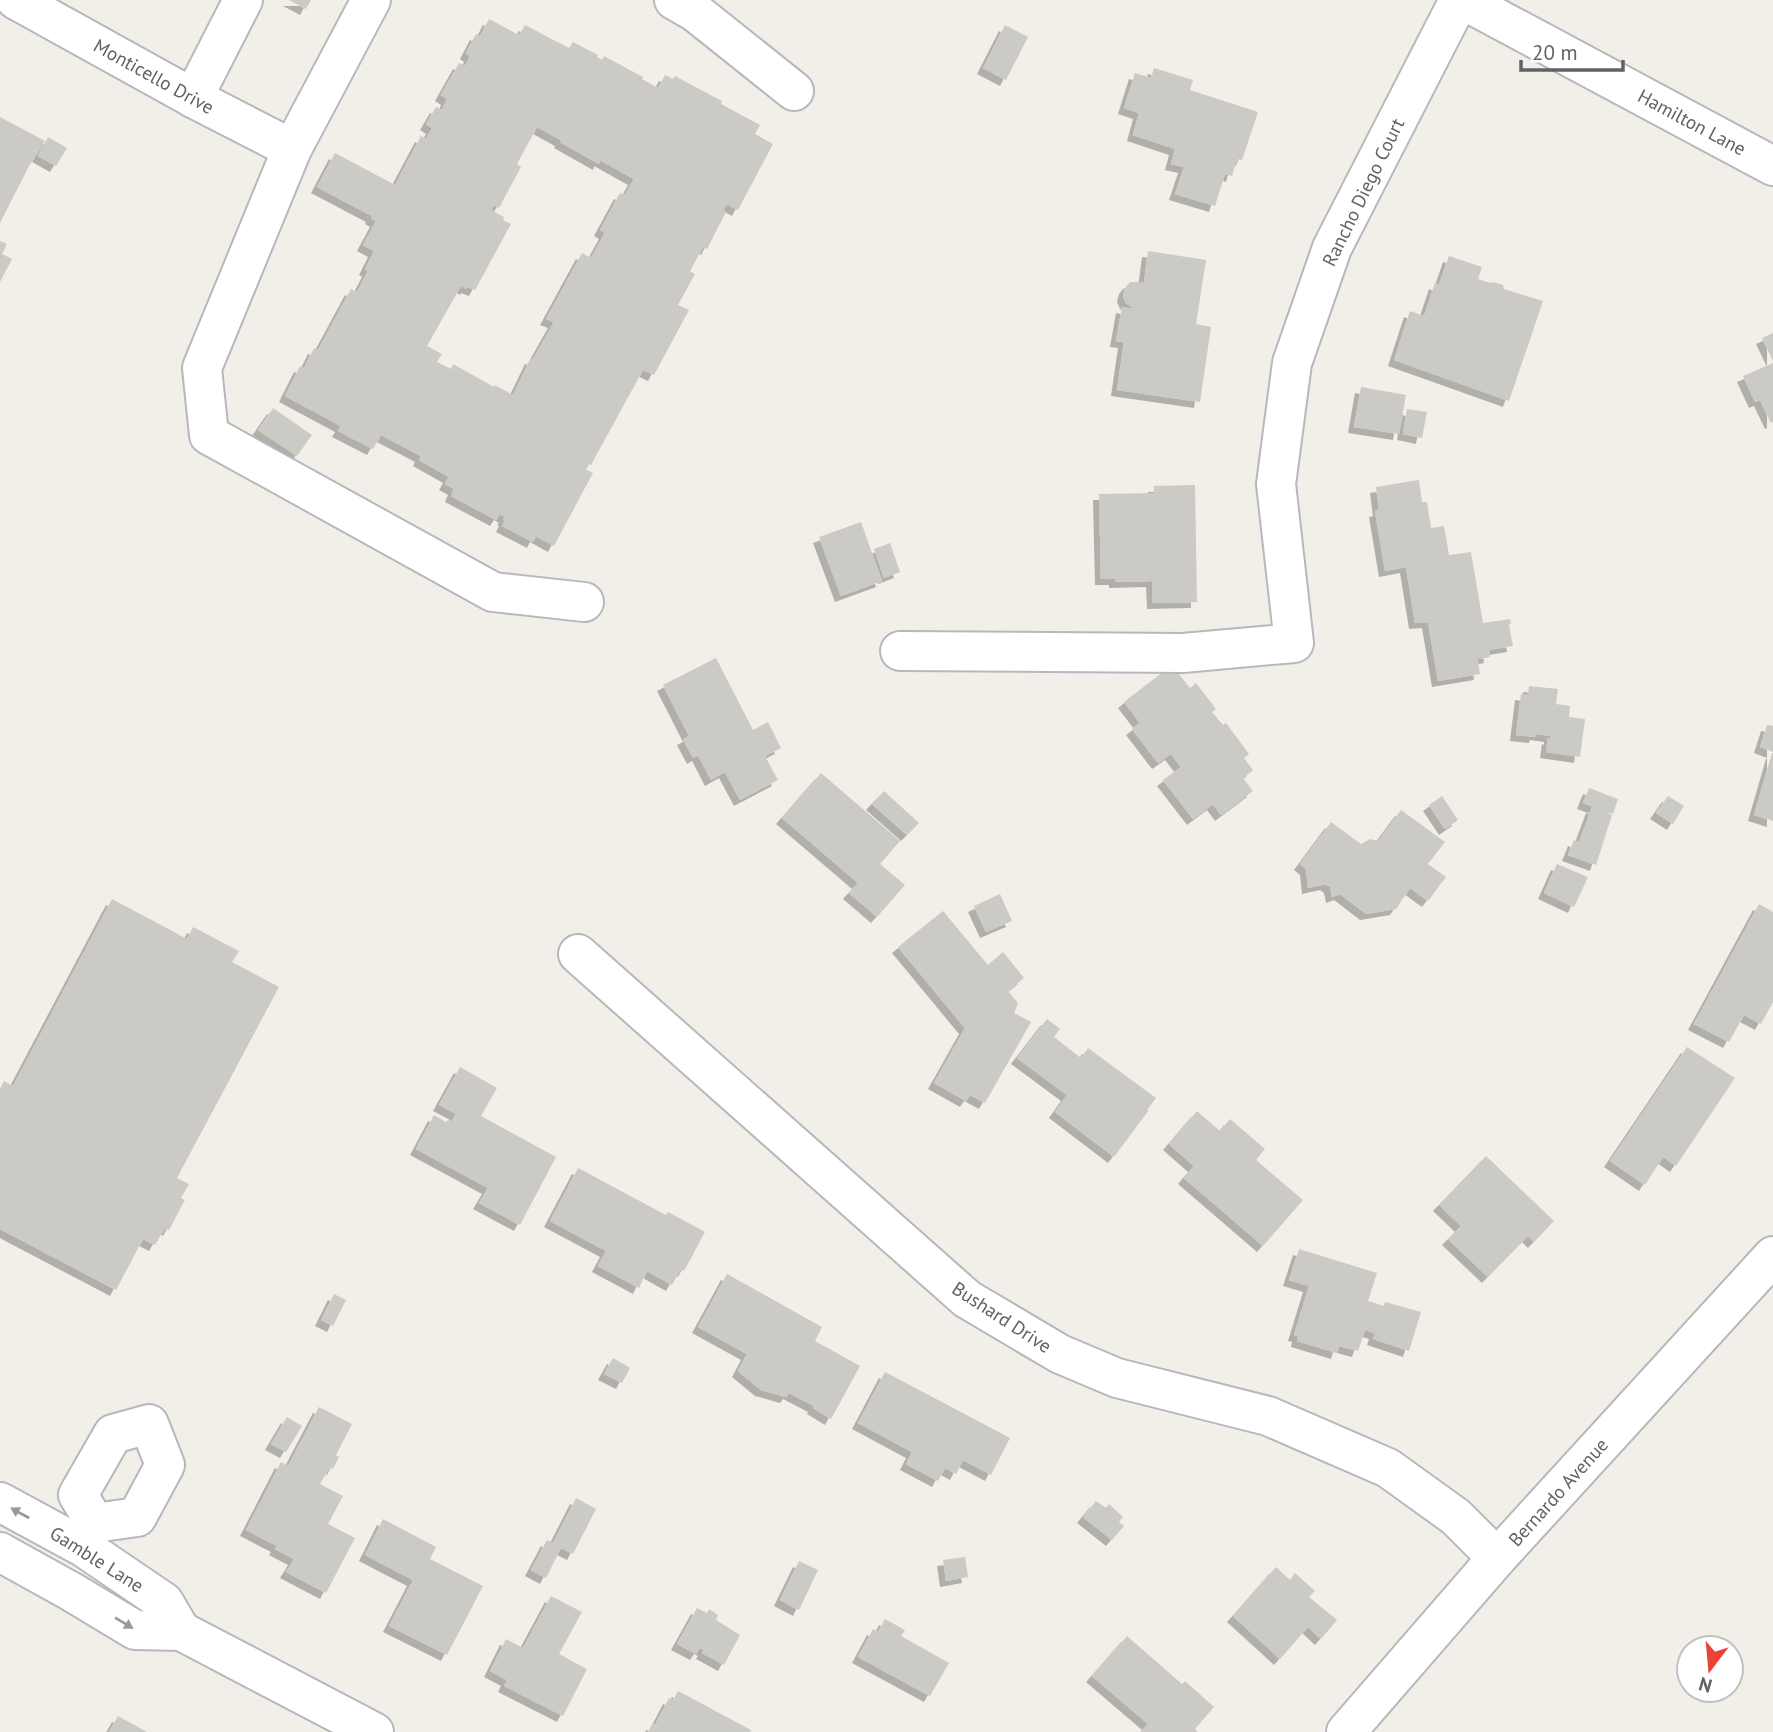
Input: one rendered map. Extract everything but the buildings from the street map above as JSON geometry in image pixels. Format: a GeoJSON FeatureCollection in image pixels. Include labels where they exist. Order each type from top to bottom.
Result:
{"type":"FeatureCollection","features":[{"type":"Feature","properties":{"kind":"street","name":"Monticello Drive"},"geometry":{"type":"LineString","coordinates":[[16,0],[193,98],[292,149]]}},
{"type":"Feature","properties":{"kind":"street"},"geometry":{"type":"LineString","coordinates":[[193,98],[243,0]]}},
{"type":"Feature","properties":{"kind":"street"},"geometry":{"type":"LineString","coordinates":[[372,0],[292,149],[202,368],[209,435],[493,592],[584,602]]}},
{"type":"Feature","properties":{"kind":"street"},"geometry":{"type":"LineString","coordinates":[[674,0],[695,12],[794,91]]}},
{"type":"Feature","properties":{"kind":"street","name":"Hamilton Lane"},"geometry":{"type":"LineString","coordinates":[[1461,0],[1773,166]]}},
{"type":"Feature","properties":{"kind":"street","name":"Rancho Diego Court"},"geometry":{"type":"LineString","coordinates":[[900,652],[1184,653],[1294,643],[1276,484],[1292,363],[1332,248],[1461,0]]}},
{"type":"Feature","properties":{"kind":"street","name":"Bushard Drive"},"geometry":{"type":"LineString","coordinates":[[578,954],[967,1299],[1060,1354],[1106,1373],[1268,1416],[1388,1468],[1457,1517],[1497,1558]]}},
{"type":"Feature","properties":{"kind":"street","name":"Bernardo Avenue"},"geometry":{"type":"LineString","coordinates":[[1346,1732],[1497,1558],[1773,1255]]}},
{"type":"Feature","properties":{"kind":"street","name":"Gamble Lane"},"geometry":{"type":"LineString","coordinates":[[0,1502],[89,1536],[164,1602],[181,1631]]}},
{"type":"Feature","properties":{"kind":"street","name":"Gamble Lane"},"geometry":{"type":"LineString","coordinates":[[0,1552],[135,1630],[181,1631],[374,1732]]}}]}
